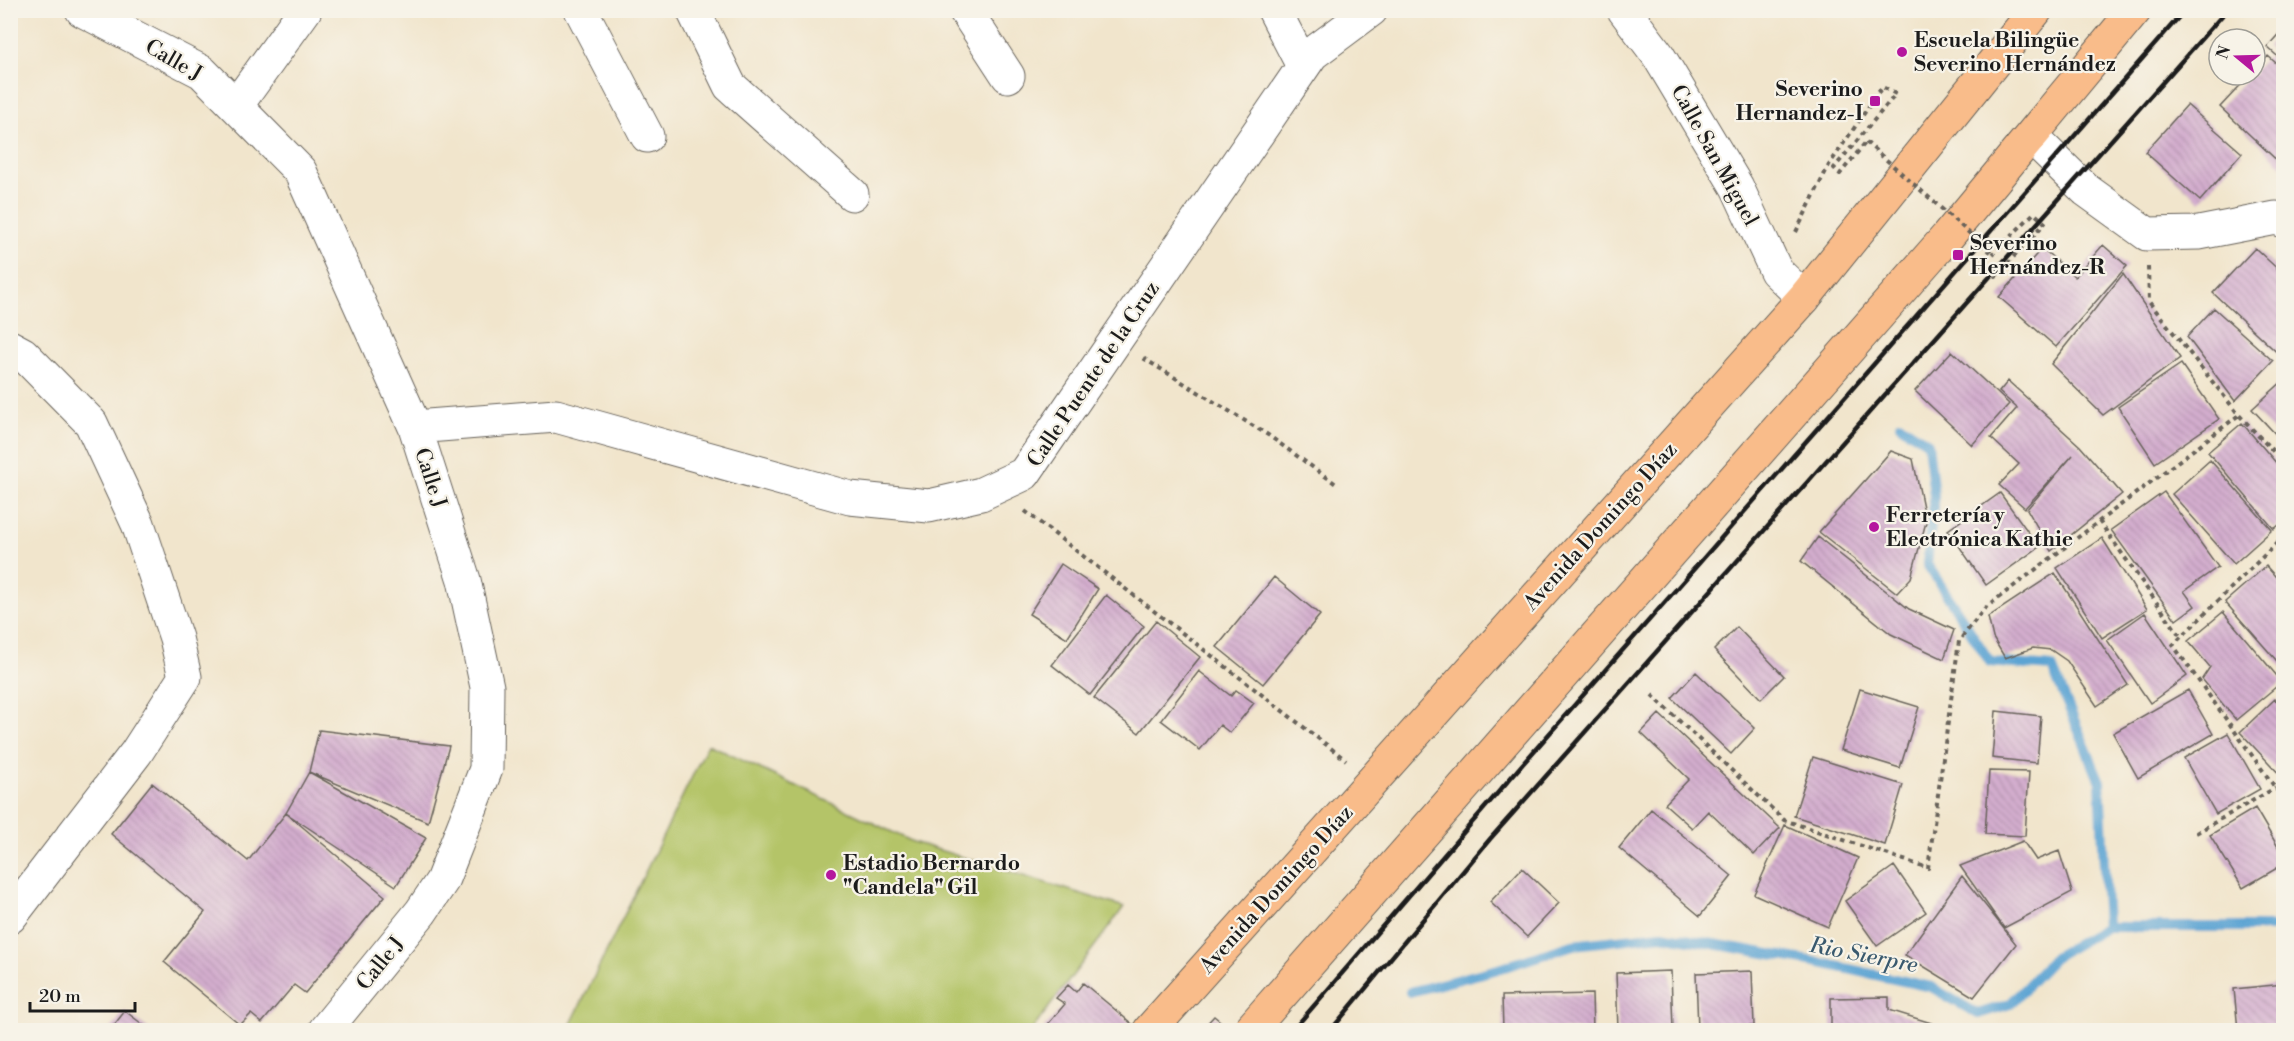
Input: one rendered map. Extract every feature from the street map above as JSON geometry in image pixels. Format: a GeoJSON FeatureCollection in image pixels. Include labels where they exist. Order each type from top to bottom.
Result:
{"type":"FeatureCollection","features":[{"type":"Feature","properties":{"kind":"main road","name":"Avenida Domingo Díaz"},"geometry":{"type":"LineString","coordinates":[[1150,1030],[1804,298],[2036,10]]}},
{"type":"Feature","properties":{"kind":"main road"},"geometry":{"type":"LineString","coordinates":[[1250,1030],[1931,255],[2032,137],[2135,10]]}},
{"type":"Feature","properties":{"kind":"main road"},"geometry":{"type":"LineString","coordinates":[[1263,1030],[1291,983]]}},
{"type":"Feature","properties":{"kind":"street","name":"Calle J"},"geometry":{"type":"LineString","coordinates":[[82,10],[202,72],[300,171],[415,427],[464,580],[487,687],[486,769],[442,881],[421,912],[325,1030]]}},
{"type":"Feature","properties":{"kind":"street"},"geometry":{"type":"LineString","coordinates":[[236,106],[305,10]]}},
{"type":"Feature","properties":{"kind":"street"},"geometry":{"type":"LineString","coordinates":[[581,10],[648,136]]}},
{"type":"Feature","properties":{"kind":"street"},"geometry":{"type":"LineString","coordinates":[[693,10],[730,86],[852,194]]}},
{"type":"Feature","properties":{"kind":"street"},"geometry":{"type":"LineString","coordinates":[[965,10],[1008,76]]}},
{"type":"Feature","properties":{"kind":"street"},"geometry":{"type":"LineString","coordinates":[[1274,10],[1303,66]]}},
{"type":"Feature","properties":{"kind":"street","name":"Calle Puente de la Cruz"},"geometry":{"type":"LineString","coordinates":[[415,427],[556,416],[850,498],[929,506],[981,494],[1024,474],[1303,66],[1312,54],[1371,10]]}},
{"type":"Feature","properties":{"kind":"street","name":"Calle San Miguel"},"geometry":{"type":"LineString","coordinates":[[1624,10],[1658,55],[1737,187],[1776,271],[1804,298]]}},
{"type":"Feature","properties":{"kind":"street"},"geometry":{"type":"LineString","coordinates":[[2032,137],[2086,190],[2147,234],[2199,233],[2276,218],[2283,221]]}},
{"type":"Feature","properties":{"kind":"street"},"geometry":{"type":"LineString","coordinates":[[10,347],[22,354],[91,423],[138,524],[176,638],[185,677],[136,753],[10,917]]}},
{"type":"Feature","properties":{"kind":"path"},"geometry":{"type":"LineString","coordinates":[[1776,271],[1829,165],[1881,87],[1896,94],[1833,168],[1840,174],[1866,142],[1993,254],[2034,213],[2045,223],[1996,276]]}},
{"type":"Feature","properties":{"kind":"path"},"geometry":{"type":"LineString","coordinates":[[2147,234],[2149,302],[2239,415],[2283,463]]}},
{"type":"Feature","properties":{"kind":"path"},"geometry":{"type":"LineString","coordinates":[[1135,353],[1268,435],[1336,484]]}},
{"type":"Feature","properties":{"kind":"path"},"geometry":{"type":"LineString","coordinates":[[1652,695],[1784,820],[1928,867],[1959,641],[1984,610],[2239,415]]}},
{"type":"Feature","properties":{"kind":"path"},"geometry":{"type":"LineString","coordinates":[[1022,509],[1353,766]]}},
{"type":"Feature","properties":{"kind":"path"},"geometry":{"type":"LineString","coordinates":[[2100,521],[2181,637]]}},
{"type":"Feature","properties":{"kind":"path"},"geometry":{"type":"LineString","coordinates":[[2283,536],[2172,645],[2283,800]]}},
{"type":"Feature","properties":{"kind":"path"},"geometry":{"type":"LineString","coordinates":[[2196,833],[2275,788]]}},
{"type":"Feature","properties":{"kind":"green space","name":"Estadio Bernardo \"Candela\" Gil"},"geometry":{"type":"Polygon","coordinates":[[[708,744],[913,842],[1124,907],[1032,1030],[568,1030],[708,744]]]}},
{"type":"Feature","properties":{"kind":"building"},"geometry":{"type":"Polygon","coordinates":[[[2284,28],[2284,62],[2267,47],[2284,28]]]}},
{"type":"Feature","properties":{"kind":"building"},"geometry":{"type":"Polygon","coordinates":[[[2267,57],[2284,70],[2284,167],[2220,107],[2239,87],[2267,87],[2267,57]]]}},
{"type":"Feature","properties":{"kind":"building"},"geometry":{"type":"Polygon","coordinates":[[[2187,105],[2242,153],[2200,201],[2145,152],[2187,105]]]}},
{"type":"Feature","properties":{"kind":"building"},"geometry":{"type":"Polygon","coordinates":[[[2103,245],[2127,266],[2056,347],[1999,297],[2042,248],[2075,277],[2103,245]]]}},
{"type":"Feature","properties":{"kind":"building"},"geometry":{"type":"Polygon","coordinates":[[[2255,248],[2284,275],[2284,359],[2213,293],[2255,248]]]}},
{"type":"Feature","properties":{"kind":"building"},"geometry":{"type":"Polygon","coordinates":[[[2123,274],[2180,358],[2103,415],[2051,364],[2123,274]]]}},
{"type":"Feature","properties":{"kind":"building"},"geometry":{"type":"Polygon","coordinates":[[[2214,308],[2273,361],[2235,401],[2187,337],[2214,308]]]}},
{"type":"Feature","properties":{"kind":"building"},"geometry":{"type":"Polygon","coordinates":[[[1952,351],[2009,404],[1972,445],[1915,391],[1952,351]]]}},
{"type":"Feature","properties":{"kind":"building"},"geometry":{"type":"Polygon","coordinates":[[[2181,364],[2219,419],[2155,463],[2118,407],[2181,364]]]}},
{"type":"Feature","properties":{"kind":"building"},"geometry":{"type":"Polygon","coordinates":[[[2284,380],[2284,443],[2252,409],[2284,380]]]}},
{"type":"Feature","properties":{"kind":"building"},"geometry":{"type":"Polygon","coordinates":[[[2008,381],[2080,446],[2122,494],[2051,551],[2027,509],[2073,455],[2025,508],[1999,485],[2019,464],[1991,438],[2017,408],[1999,392],[2008,381]]]}},
{"type":"Feature","properties":{"kind":"building"},"geometry":{"type":"Polygon","coordinates":[[[2242,423],[2284,472],[2284,521],[2274,529],[2208,452],[2242,423]]]}},
{"type":"Feature","properties":{"kind":"building","name":"Ferretería y Electrónica Kathie"},"geometry":{"type":"Polygon","coordinates":[[[1891,451],[1913,459],[1926,522],[1911,578],[1897,593],[1819,532],[1891,451]]]}},
{"type":"Feature","properties":{"kind":"building"},"geometry":{"type":"Polygon","coordinates":[[[2210,460],[2272,530],[2234,564],[2172,494],[2210,460]]]}},
{"type":"Feature","properties":{"kind":"building"},"geometry":{"type":"Polygon","coordinates":[[[2164,492],[2218,567],[2184,591],[2195,606],[2176,620],[2111,530],[2164,492]]]}},
{"type":"Feature","properties":{"kind":"building"},"geometry":{"type":"Polygon","coordinates":[[[2000,493],[2039,547],[1986,585],[1948,530],[2000,493]]]}},
{"type":"Feature","properties":{"kind":"building"},"geometry":{"type":"Polygon","coordinates":[[[1818,537],[1909,609],[1954,630],[1944,659],[1891,634],[1801,561],[1818,537]]]}},
{"type":"Feature","properties":{"kind":"building"},"geometry":{"type":"Polygon","coordinates":[[[2102,538],[2147,609],[2102,638],[2057,568],[2102,538]]]}},
{"type":"Feature","properties":{"kind":"building"},"geometry":{"type":"Polygon","coordinates":[[[1061,564],[1098,589],[1067,638],[1029,614],[1061,564]]]}},
{"type":"Feature","properties":{"kind":"building"},"geometry":{"type":"Polygon","coordinates":[[[2266,566],[2284,586],[2284,669],[2225,602],[2266,566]]]}},
{"type":"Feature","properties":{"kind":"building"},"geometry":{"type":"Polygon","coordinates":[[[2055,573],[2128,685],[2097,706],[2067,661],[2051,650],[2033,648],[2005,658],[1993,638],[1988,617],[2055,573]]]}},
{"type":"Feature","properties":{"kind":"building"},"geometry":{"type":"Polygon","coordinates":[[[1274,577],[1320,615],[1263,684],[1217,647],[1274,577]]]}},
{"type":"Feature","properties":{"kind":"building"},"geometry":{"type":"Polygon","coordinates":[[[1106,595],[1144,626],[1090,695],[1052,665],[1106,595]]]}},
{"type":"Feature","properties":{"kind":"building"},"geometry":{"type":"Polygon","coordinates":[[[2223,612],[2282,682],[2236,720],[2202,679],[2210,667],[2188,641],[2223,612]]]}},
{"type":"Feature","properties":{"kind":"building"},"geometry":{"type":"Polygon","coordinates":[[[2145,613],[2187,676],[2150,703],[2107,640],[2145,613]]]}},
{"type":"Feature","properties":{"kind":"building"},"geometry":{"type":"Polygon","coordinates":[[[1156,621],[1200,657],[1139,733],[1094,698],[1156,621]]]}},
{"type":"Feature","properties":{"kind":"building"},"geometry":{"type":"Polygon","coordinates":[[[1737,627],[1784,676],[1761,699],[1714,650],[1737,627]]]}},
{"type":"Feature","properties":{"kind":"building"},"geometry":{"type":"Polygon","coordinates":[[[1199,671],[1231,696],[1236,690],[1254,703],[1230,733],[1220,725],[1200,750],[1161,720],[1199,671]]]}},
{"type":"Feature","properties":{"kind":"building"},"geometry":{"type":"Polygon","coordinates":[[[1696,672],[1755,728],[1731,754],[1672,698],[1696,672]]]}},
{"type":"Feature","properties":{"kind":"building"},"geometry":{"type":"Polygon","coordinates":[[[1860,689],[1919,707],[1900,768],[1841,750],[1860,689]]]}},
{"type":"Feature","properties":{"kind":"building"},"geometry":{"type":"Polygon","coordinates":[[[2188,690],[2213,734],[2138,778],[2113,733],[2188,690]]]}},
{"type":"Feature","properties":{"kind":"building"},"geometry":{"type":"Polygon","coordinates":[[[2275,699],[2284,708],[2284,779],[2240,732],[2275,699]]]}},
{"type":"Feature","properties":{"kind":"building"},"geometry":{"type":"Polygon","coordinates":[[[1996,711],[2041,716],[2037,763],[1992,758],[1996,711]]]}},
{"type":"Feature","properties":{"kind":"building"},"geometry":{"type":"Polygon","coordinates":[[[1659,714],[1780,828],[1754,855],[1708,811],[1692,828],[1665,804],[1689,779],[1641,733],[1659,714]]]}},
{"type":"Feature","properties":{"kind":"building"},"geometry":{"type":"Polygon","coordinates":[[[319,730],[449,746],[428,822],[309,772],[319,730]]]}},
{"type":"Feature","properties":{"kind":"building"},"geometry":{"type":"Polygon","coordinates":[[[2228,733],[2260,789],[2216,814],[2184,758],[2228,733]]]}},
{"type":"Feature","properties":{"kind":"building"},"geometry":{"type":"Polygon","coordinates":[[[1813,757],[1903,785],[1885,845],[1794,816],[1813,757]]]}},
{"type":"Feature","properties":{"kind":"building"},"geometry":{"type":"Polygon","coordinates":[[[1989,771],[2029,772],[2025,836],[1985,834],[1989,771]]]}},
{"type":"Feature","properties":{"kind":"building"},"geometry":{"type":"Polygon","coordinates":[[[309,772],[426,838],[396,886],[286,813],[309,772]]]}},
{"type":"Feature","properties":{"kind":"building"},"geometry":{"type":"Polygon","coordinates":[[[152,783],[248,861],[286,813],[385,896],[305,993],[294,985],[262,1023],[251,1014],[240,1025],[164,962],[205,912],[111,834],[152,783]]]}},
{"type":"Feature","properties":{"kind":"building"},"geometry":{"type":"Polygon","coordinates":[[[2255,808],[2284,857],[2284,864],[2243,888],[2210,835],[2255,808]]]}},
{"type":"Feature","properties":{"kind":"building"},"geometry":{"type":"Polygon","coordinates":[[[1651,809],[1732,876],[1700,916],[1619,848],[1651,809]]]}},
{"type":"Feature","properties":{"kind":"building"},"geometry":{"type":"Polygon","coordinates":[[[1785,825],[1858,858],[1828,927],[1754,894],[1785,825]]]}},
{"type":"Feature","properties":{"kind":"building"},"geometry":{"type":"Polygon","coordinates":[[[2023,841],[2036,860],[2059,851],[2072,892],[2004,928],[1960,866],[2023,841]]]}},
{"type":"Feature","properties":{"kind":"building"},"geometry":{"type":"Polygon","coordinates":[[[1894,866],[1926,912],[1877,946],[1845,901],[1894,866]]]}},
{"type":"Feature","properties":{"kind":"building"},"geometry":{"type":"Polygon","coordinates":[[[1522,868],[1559,903],[1527,937],[1490,902],[1522,868]]]}},
{"type":"Feature","properties":{"kind":"building"},"geometry":{"type":"Polygon","coordinates":[[[1962,876],[2016,944],[1974,997],[1905,955],[1962,876]]]}},
{"type":"Feature","properties":{"kind":"building"},"geometry":{"type":"Polygon","coordinates":[[[1671,971],[1673,1030],[1618,1030],[1616,973],[1671,971]]]}},
{"type":"Feature","properties":{"kind":"building"},"geometry":{"type":"Polygon","coordinates":[[[1752,971],[1754,1026],[1698,1029],[1696,973],[1752,971]]]}},
{"type":"Feature","properties":{"kind":"building"},"geometry":{"type":"Polygon","coordinates":[[[1083,983],[1139,1030],[1043,1030],[1065,1004],[1056,998],[1068,985],[1076,992],[1083,983]]]}},
{"type":"Feature","properties":{"kind":"building"},"geometry":{"type":"Polygon","coordinates":[[[2284,984],[2284,1030],[2238,1030],[2234,989],[2284,984]]]}},
{"type":"Feature","properties":{"kind":"building"},"geometry":{"type":"Polygon","coordinates":[[[1592,994],[1593,1030],[1503,1030],[1502,996],[1592,994]]]}},
{"type":"Feature","properties":{"kind":"building"},"geometry":{"type":"Polygon","coordinates":[[[1889,997],[1889,1010],[1954,1030],[1831,1030],[1831,998],[1889,997]]]}},
{"type":"Feature","properties":{"kind":"building"},"geometry":{"type":"Polygon","coordinates":[[[125,1011],[150,1030],[110,1030],[125,1011]]]}},
{"type":"Feature","properties":{"kind":"building"},"geometry":{"type":"Polygon","coordinates":[[[1214,1016],[1231,1030],[1201,1030],[1214,1016]]]}},
{"type":"Feature","properties":{"kind":"waterway"},"geometry":{"type":"LineString","coordinates":[[1900,425],[1928,443],[1934,496],[1927,564],[1990,662],[2052,667],[2100,782],[2107,927]]}},
{"type":"Feature","properties":{"kind":"waterway","name":"Rio Sierpre"},"geometry":{"type":"LineString","coordinates":[[1410,992],[1498,969],[1573,945],[1662,935],[1821,963],[1931,987],[1978,1014],[2010,1004],[2056,956],[2107,927],[2284,927]]}},
{"type":"Feature","properties":{"kind":"railway"},"geometry":{"type":"LineString","coordinates":[[1293,1030],[1520,767],[2185,10]]}},
{"type":"Feature","properties":{"kind":"railway"},"geometry":{"type":"LineString","coordinates":[[1331,1030],[1490,839],[2227,10]]}},
{"type":"Feature","properties":{"kind":"place","name":"Escuela Bilingüe Severino Hernández"},"geometry":{"type":"Point","coordinates":[1902,52]}},
{"type":"Feature","properties":{"kind":"place","name":"Severino Hernandez-I"},"geometry":{"type":"Point","coordinates":[1875,101]}},
{"type":"Feature","properties":{"kind":"place","name":"Severino Hernández-R"},"geometry":{"type":"Point","coordinates":[1958,255]}},
{"type":"Feature","properties":{"kind":"place","name":"Ferretería y Electrónica Kathie"},"geometry":{"type":"Point","coordinates":[1874,527]}},
{"type":"Feature","properties":{"kind":"place","name":"Estadio Bernardo \"Candela\" Gil"},"geometry":{"type":"Point","coordinates":[831,875]}}]}
